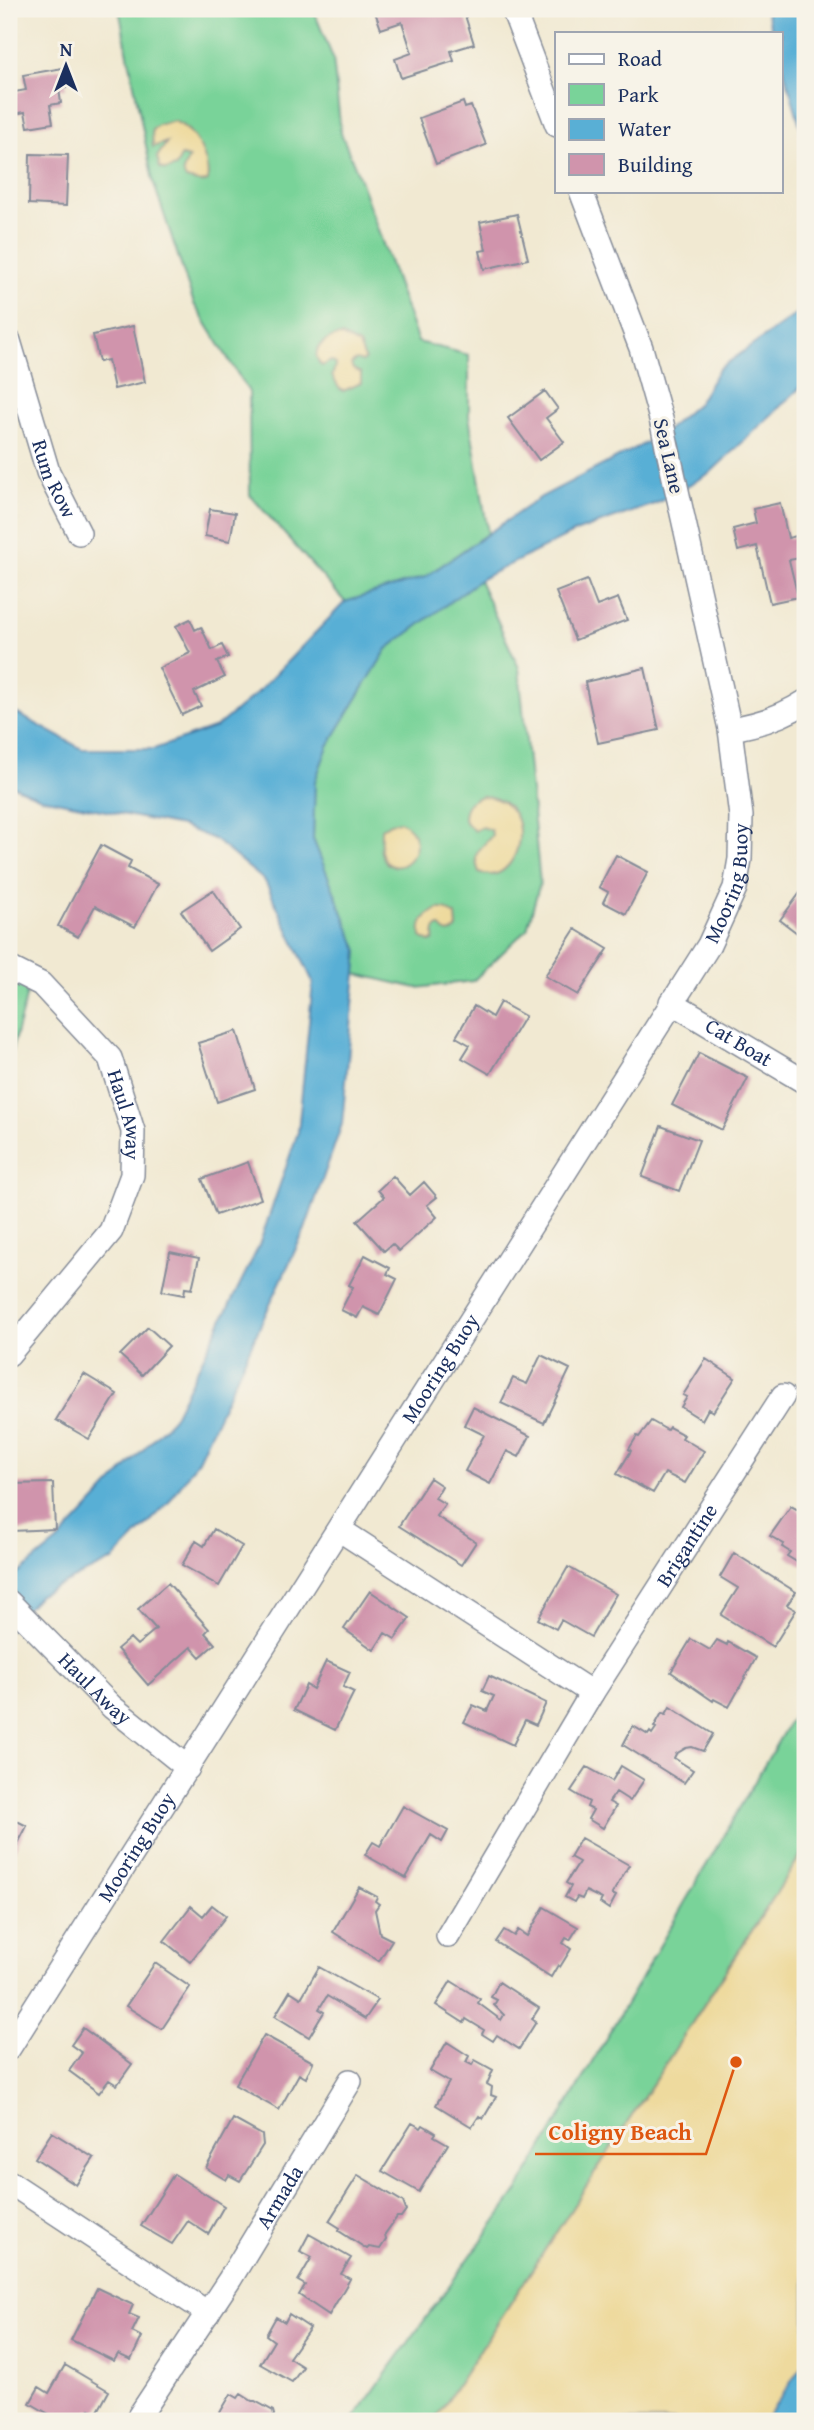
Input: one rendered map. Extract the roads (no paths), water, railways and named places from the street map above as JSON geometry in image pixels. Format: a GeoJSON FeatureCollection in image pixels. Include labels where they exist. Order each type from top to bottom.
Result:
{"type":"FeatureCollection","features":[{"type":"Feature","properties":{"kind":"street"},"geometry":{"type":"LineString","coordinates":[[513,9],[555,120]]}},
{"type":"Feature","properties":{"kind":"street","name":"Sea Lane"},"geometry":{"type":"LineString","coordinates":[[582,192],[641,348],[661,419],[730,729]]}},
{"type":"Feature","properties":{"kind":"street","name":"Rum Row"},"geometry":{"type":"LineString","coordinates":[[9,341],[48,472],[79,533]]}},
{"type":"Feature","properties":{"kind":"street"},"geometry":{"type":"LineString","coordinates":[[730,729],[753,726],[805,702]]}},
{"type":"Feature","properties":{"kind":"street","name":"Mooring Buoy"},"geometry":{"type":"LineString","coordinates":[[9,2049],[709,945],[735,888],[742,835],[730,729]]}},
{"type":"Feature","properties":{"kind":"street","name":"Haul Away"},"geometry":{"type":"LineString","coordinates":[[9,968],[41,984],[110,1058],[133,1131],[132,1175],[111,1231],[9,1354]]}},
{"type":"Feature","properties":{"kind":"street","name":"Cat Boat"},"geometry":{"type":"LineString","coordinates":[[671,1002],[805,1082]]}},
{"type":"Feature","properties":{"kind":"street","name":"Brigantine"},"geometry":{"type":"LineString","coordinates":[[448,1936],[592,1693],[783,1396]]}},
{"type":"Feature","properties":{"kind":"street"},"geometry":{"type":"LineString","coordinates":[[340,1530],[592,1693]]}},
{"type":"Feature","properties":{"kind":"street","name":"Haul Away"},"geometry":{"type":"LineString","coordinates":[[9,1602],[112,1707],[188,1768]]}},
{"type":"Feature","properties":{"kind":"street","name":"Armada"},"geometry":{"type":"LineString","coordinates":[[136,2421],[208,2313],[350,2081]]}},
{"type":"Feature","properties":{"kind":"street"},"geometry":{"type":"LineString","coordinates":[[9,2182],[208,2313]]}},
{"type":"Feature","properties":{"kind":"water"},"geometry":{"type":"Polygon","coordinates":[[[765,9],[805,9],[805,142],[782,63],[782,32],[773,32],[765,9]]]}},
{"type":"Feature","properties":{"kind":"water"},"geometry":{"type":"Polygon","coordinates":[[[805,308],[805,383],[710,473],[657,503],[575,532],[479,580],[387,649],[328,746],[315,781],[313,839],[358,951],[342,1124],[305,1229],[198,1460],[169,1502],[113,1560],[39,1595],[12,1624],[9,1631],[9,1581],[57,1542],[173,1418],[258,1248],[298,1132],[313,982],[265,881],[214,839],[181,826],[41,798],[9,784],[9,709],[82,749],[154,749],[216,727],[256,694],[345,602],[425,577],[541,497],[661,435],[698,403],[719,369],[805,308]]]}},
{"type":"Feature","properties":{"kind":"water"},"geometry":{"type":"Polygon","coordinates":[[[805,2361],[805,2421],[765,2421],[805,2361]]]}},
{"type":"Feature","properties":{"kind":"place","name":"Coligny Beach"},"geometry":{"type":"Point","coordinates":[736,2062]}}]}
